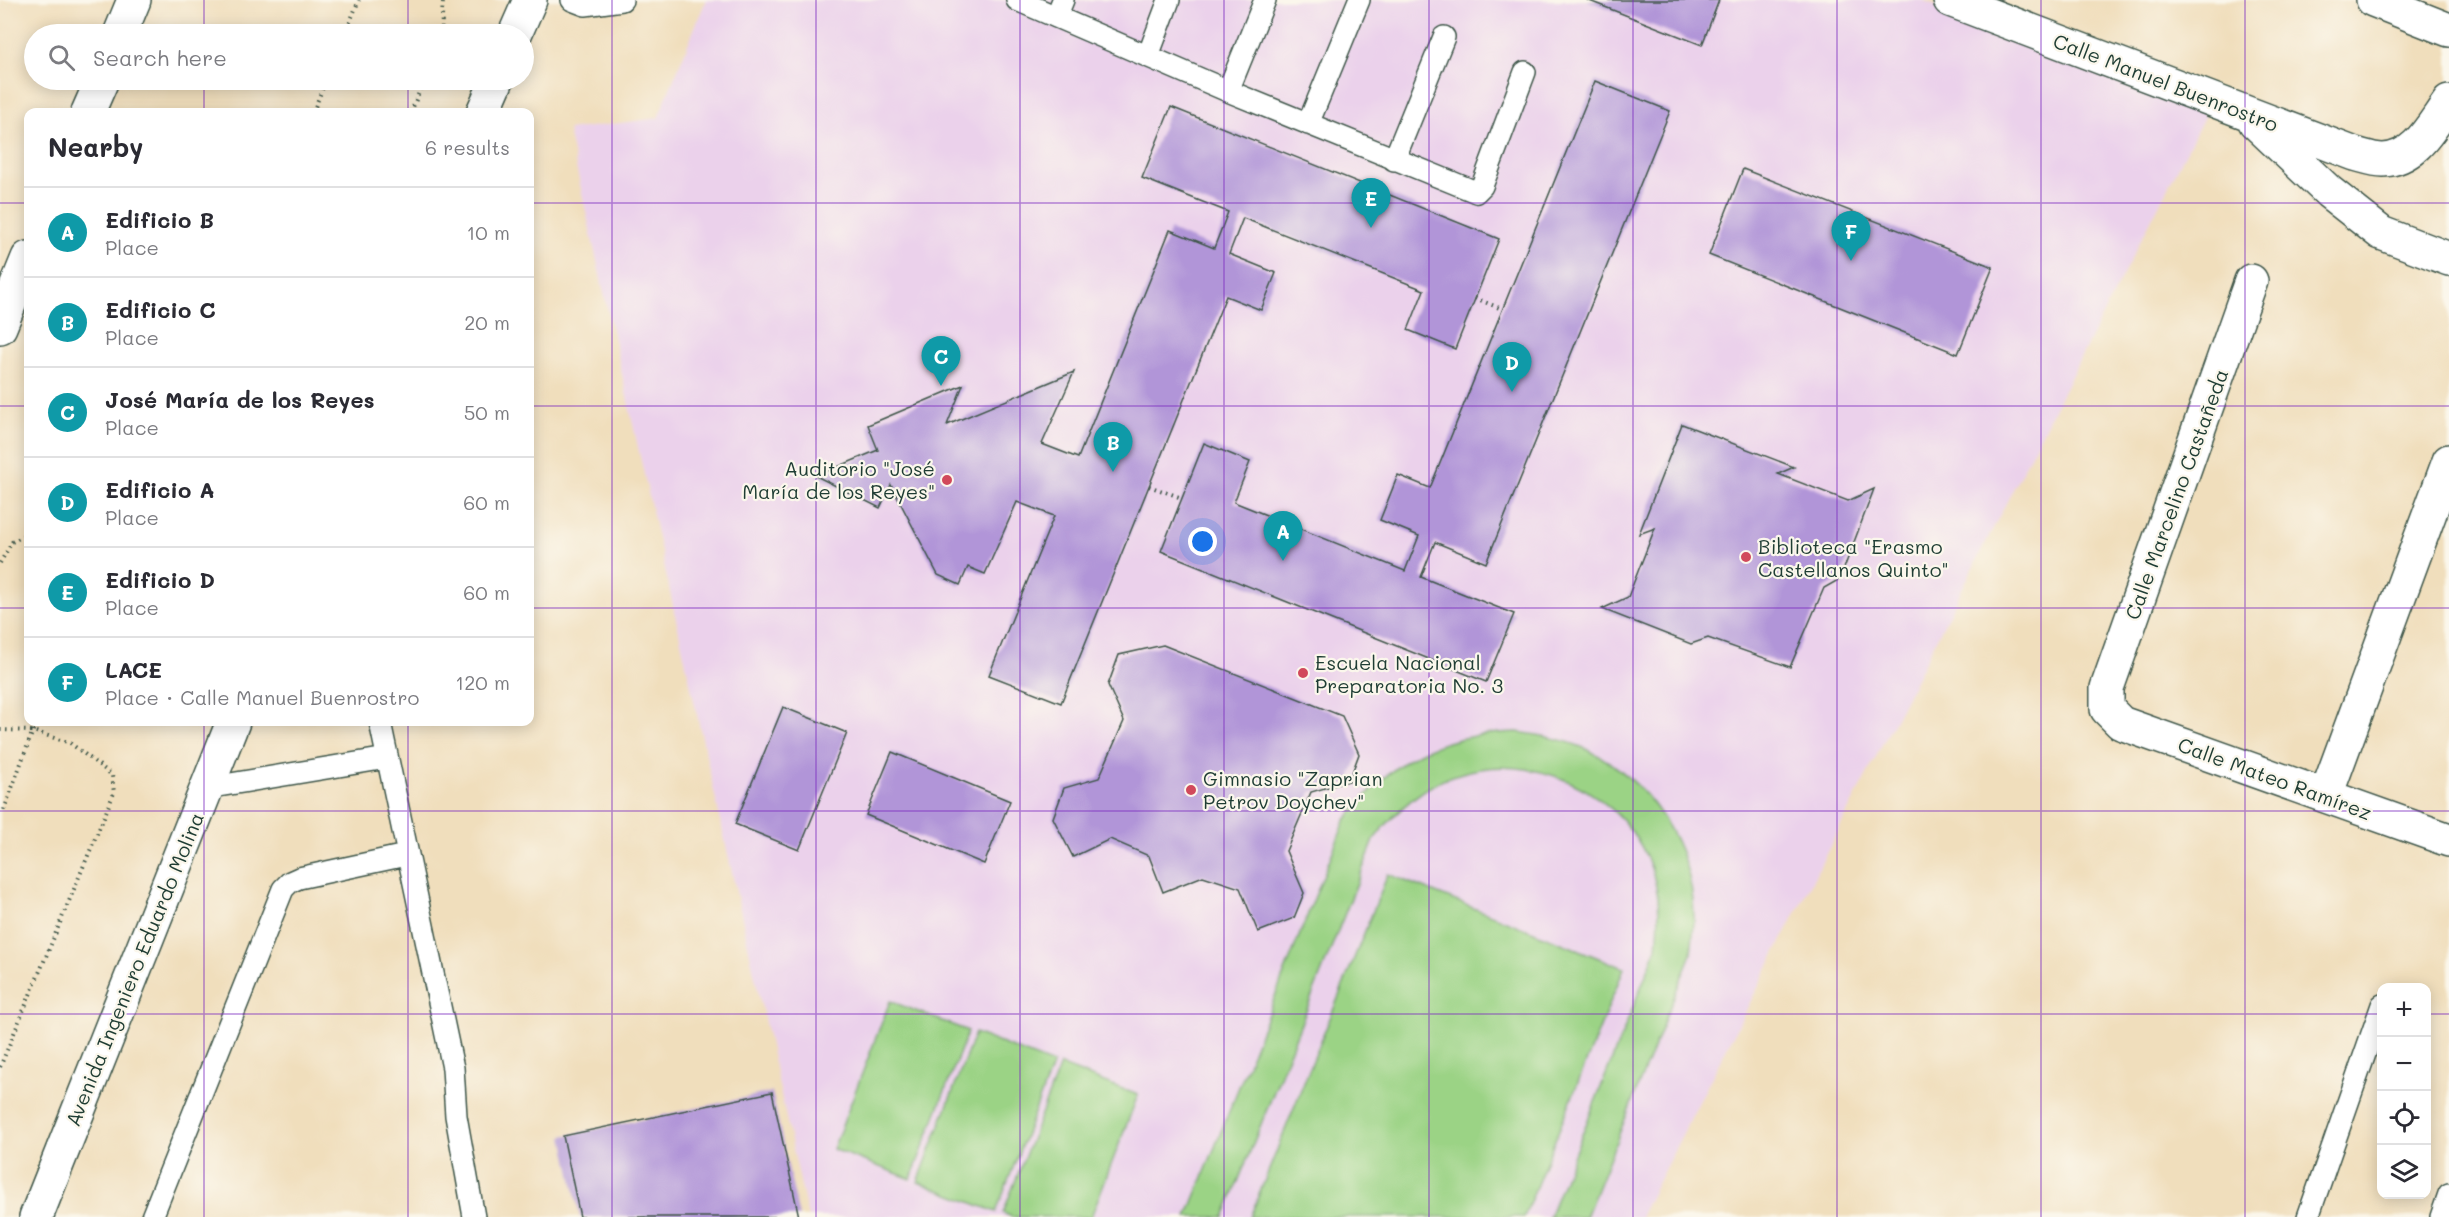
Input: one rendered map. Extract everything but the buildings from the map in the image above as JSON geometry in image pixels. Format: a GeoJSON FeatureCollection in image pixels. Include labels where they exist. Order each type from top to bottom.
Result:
{"type":"FeatureCollection","features":[{"type":"Feature","properties":{"kind":"street"},"geometry":{"type":"LineString","coordinates":[[124,24],[134,0]]}},
{"type":"Feature","properties":{"kind":"street"},"geometry":{"type":"LineString","coordinates":[[519,24],[530,0]]}},
{"type":"Feature","properties":{"kind":"street","name":"Calle Manuel Buenrostro"},"geometry":{"type":"LineString","coordinates":[[1950,0],[2355,154],[2383,160],[2403,155],[2418,146],[2449,102]]}},
{"type":"Feature","properties":{"kind":"street"},"geometry":{"type":"LineString","coordinates":[[2373,0],[2449,30]]}},
{"type":"Feature","properties":{"kind":"street"},"geometry":{"type":"LineString","coordinates":[[90,108],[98,90]]}},
{"type":"Feature","properties":{"kind":"street"},"geometry":{"type":"LineString","coordinates":[[485,108],[492,90]]}},
{"type":"Feature","properties":{"kind":"street"},"geometry":{"type":"LineString","coordinates":[[2244,112],[2329,192],[2381,233],[2449,259]]}},
{"type":"Feature","properties":{"kind":"street"},"geometry":{"type":"LineString","coordinates":[[0,327],[24,268]]}},
{"type":"Feature","properties":{"kind":"street","name":"Calle Marcelino Castañeda"},"geometry":{"type":"LineString","coordinates":[[2106,709],[2107,688],[2251,281]]}},
{"type":"Feature","properties":{"kind":"street"},"geometry":{"type":"LineString","coordinates":[[2326,795],[2449,460]]}},
{"type":"Feature","properties":{"kind":"street","name":"Calle Mateo Ramírez"},"geometry":{"type":"LineString","coordinates":[[2106,709],[2121,723],[2449,840]]}},
{"type":"Feature","properties":{"kind":"street","name":"Avenida Ingeniero Eduardo Molina"},"geometry":{"type":"LineString","coordinates":[[36,1217],[231,726]]}},
{"type":"Feature","properties":{"kind":"lane"},"geometry":{"type":"LineString","coordinates":[[572,0],[585,4],[622,0]]}},
{"type":"Feature","properties":{"kind":"lane"},"geometry":{"type":"LineString","coordinates":[[1017,0],[1060,9],[1148,56],[1394,160],[1476,192],[1479,190],[1525,72]]}},
{"type":"Feature","properties":{"kind":"lane"},"geometry":{"type":"LineString","coordinates":[[1148,56],[1170,0]]}},
{"type":"Feature","properties":{"kind":"lane"},"geometry":{"type":"LineString","coordinates":[[1228,91],[1265,0]]}},
{"type":"Feature","properties":{"kind":"lane"},"geometry":{"type":"LineString","coordinates":[[1308,123],[1359,0]]}},
{"type":"Feature","properties":{"kind":"lane"},"geometry":{"type":"LineString","coordinates":[[1394,160],[1444,37]]}},
{"type":"Feature","properties":{"kind":"lane"},"geometry":{"type":"LineString","coordinates":[[381,726],[406,855],[453,1068],[456,1116],[474,1217]]}},
{"type":"Feature","properties":{"kind":"lane"},"geometry":{"type":"LineString","coordinates":[[206,788],[387,758]]}},
{"type":"Feature","properties":{"kind":"lane"},"geometry":{"type":"LineString","coordinates":[[152,1217],[278,896],[290,882],[406,855]]}},
{"type":"Feature","properties":{"kind":"lane"},"geometry":{"type":"LineString","coordinates":[[2308,1217],[2377,1019]]}},
{"type":"Feature","properties":{"kind":"lane"},"geometry":{"type":"LineString","coordinates":[[2441,1217],[2449,1194]]}},
{"type":"Feature","properties":{"kind":"path"},"geometry":{"type":"LineString","coordinates":[[349,24],[359,0]]}},
{"type":"Feature","properties":{"kind":"path"},"geometry":{"type":"LineString","coordinates":[[442,24],[443,0]]}},
{"type":"Feature","properties":{"kind":"path"},"geometry":{"type":"LineString","coordinates":[[315,108],[322,90]]}},
{"type":"Feature","properties":{"kind":"path"},"geometry":{"type":"LineString","coordinates":[[412,108],[419,90]]}},
{"type":"Feature","properties":{"kind":"path"},"geometry":{"type":"LineString","coordinates":[[1475,298],[1502,309]]}},
{"type":"Feature","properties":{"kind":"path"},"geometry":{"type":"LineString","coordinates":[[1149,486],[1182,498]]}},
{"type":"Feature","properties":{"kind":"path"},"geometry":{"type":"LineString","coordinates":[[0,563],[12,542],[24,535]]}},
{"type":"Feature","properties":{"kind":"path"},"geometry":{"type":"LineString","coordinates":[[4,810],[35,726]]}},
{"type":"Feature","properties":{"kind":"path"},"geometry":{"type":"LineString","coordinates":[[0,730],[33,731],[70,743],[112,776],[114,793],[0,1066]]}},
{"type":"Feature","properties":{"kind":"shaded area","name":"Escuela Nacional Preparatoria No. 3"},"geometry":{"type":"Polygon","coordinates":[[[706,0],[1923,0],[2206,113],[1640,1217],[808,1217],[568,130],[658,118],[706,0]]]}},
{"type":"Feature","properties":{"kind":"green space"},"geometry":{"type":"Polygon","coordinates":[[[1517,732],[1568,742],[1584,748],[1607,761],[1628,777],[1647,796],[1676,841],[1686,865],[1692,891],[1694,917],[1691,954],[1586,1217],[1549,1217],[1657,947],[1659,906],[1657,892],[1648,860],[1632,832],[1611,809],[1586,790],[1557,777],[1526,769],[1494,768],[1449,777],[1424,790],[1403,807],[1375,838],[1224,1217],[1187,1217],[1345,821],[1381,780],[1419,753],[1463,738],[1517,732]]]}},
{"type":"Feature","properties":{"kind":"green space"},"geometry":{"type":"Polygon","coordinates":[[[1388,874],[1624,968],[1524,1217],[1250,1217],[1388,874]]]}},
{"type":"Feature","properties":{"kind":"green space"},"geometry":{"type":"Polygon","coordinates":[[[890,1001],[968,1031],[911,1179],[833,1149],[890,1001]]]}},
{"type":"Feature","properties":{"kind":"green space"},"geometry":{"type":"Polygon","coordinates":[[[975,1033],[1053,1064],[996,1212],[918,1182],[975,1033]]]}},
{"type":"Feature","properties":{"kind":"green space"},"geometry":{"type":"Polygon","coordinates":[[[1060,1065],[1138,1095],[1091,1217],[1012,1217],[1003,1213],[1060,1065]]]}},
{"type":"Feature","properties":{"kind":"place","name":"Edificio D"},"geometry":{"type":"Point","coordinates":[1371,228]}},
{"type":"Feature","properties":{"kind":"place","name":"LACE"},"geometry":{"type":"Point","coordinates":[1851,261]}},
{"type":"Feature","properties":{"kind":"place","name":"José María de los Reyes"},"geometry":{"type":"Point","coordinates":[941,386]}},
{"type":"Feature","properties":{"kind":"place","name":"Edificio A"},"geometry":{"type":"Point","coordinates":[1512,392]}},
{"type":"Feature","properties":{"kind":"place","name":"Edificio C"},"geometry":{"type":"Point","coordinates":[1113,472]}},
{"type":"Feature","properties":{"kind":"place","name":"Auditorio \"José María de los Reyes\""},"geometry":{"type":"Point","coordinates":[947,480]}},
{"type":"Feature","properties":{"kind":"place","name":"Biblioteca \"Erasmo Castellanos Quinto\""},"geometry":{"type":"Point","coordinates":[1746,557]}},
{"type":"Feature","properties":{"kind":"place","name":"Edificio B"},"geometry":{"type":"Point","coordinates":[1283,561]}},
{"type":"Feature","properties":{"kind":"place","name":"Escuela Nacional Preparatoria No. 3"},"geometry":{"type":"Point","coordinates":[1303,673]}},
{"type":"Feature","properties":{"kind":"place","name":"Gimnasio \"Zaprian Petrov Doychev\""},"geometry":{"type":"Point","coordinates":[1191,790]}}]}
